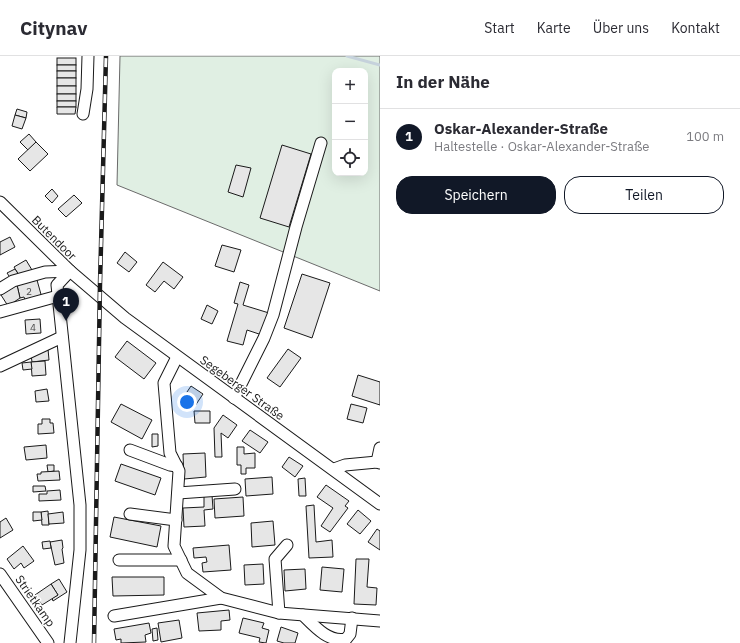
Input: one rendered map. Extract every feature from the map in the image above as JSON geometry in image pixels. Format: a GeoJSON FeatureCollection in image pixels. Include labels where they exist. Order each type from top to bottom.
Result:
{"type":"FeatureCollection","features":[{"type":"Feature","properties":{"kind":"street"},"geometry":{"type":"LineString","coordinates":[[83,114],[87,89],[88,56]]}},
{"type":"Feature","properties":{"kind":"street"},"geometry":{"type":"LineString","coordinates":[[234,398],[264,338],[273,316],[296,228],[321,143]]}},
{"type":"Feature","properties":{"kind":"street","name":"Butendoor"},"geometry":{"type":"LineString","coordinates":[[0,202],[91,290]]}},
{"type":"Feature","properties":{"kind":"street"},"geometry":{"type":"LineString","coordinates":[[0,289],[13,281],[45,272],[70,271]]}},
{"type":"Feature","properties":{"kind":"street"},"geometry":{"type":"LineString","coordinates":[[70,271],[57,285],[80,505],[80,550],[70,643]]}},
{"type":"Feature","properties":{"kind":"street","name":"Segeberger Straße"},"geometry":{"type":"LineString","coordinates":[[91,290],[177,357],[334,469],[380,504]]}},
{"type":"Feature","properties":{"kind":"street"},"geometry":{"type":"LineString","coordinates":[[0,312],[58,296]]}},
{"type":"Feature","properties":{"kind":"street"},"geometry":{"type":"LineString","coordinates":[[0,366],[62,337]]}},
{"type":"Feature","properties":{"kind":"street"},"geometry":{"type":"LineString","coordinates":[[177,357],[164,383],[170,453],[179,470],[174,546],[187,573],[221,598],[278,613],[380,621]]}},
{"type":"Feature","properties":{"kind":"street"},"geometry":{"type":"LineString","coordinates":[[334,469],[345,465],[378,462],[380,448]]}},
{"type":"Feature","properties":{"kind":"street"},"geometry":{"type":"LineString","coordinates":[[130,450],[170,466],[177,466]]}},
{"type":"Feature","properties":{"kind":"street"},"geometry":{"type":"LineString","coordinates":[[178,493],[235,489]]}},
{"type":"Feature","properties":{"kind":"street"},"geometry":{"type":"LineString","coordinates":[[130,514],[176,520]]}},
{"type":"Feature","properties":{"kind":"street"},"geometry":{"type":"LineString","coordinates":[[278,613],[275,559],[287,545]]}},
{"type":"Feature","properties":{"kind":"street"},"geometry":{"type":"LineString","coordinates":[[119,560],[181,560]]}},
{"type":"Feature","properties":{"kind":"street","name":"Strietkamp"},"geometry":{"type":"LineString","coordinates":[[0,574],[48,643]]}},
{"type":"Feature","properties":{"kind":"street"},"geometry":{"type":"LineString","coordinates":[[114,616],[221,598]]}},
{"type":"Feature","properties":{"kind":"street"},"geometry":{"type":"LineString","coordinates":[[303,615],[326,636],[338,641],[346,639],[350,634],[352,618]]}},
{"type":"Feature","properties":{"kind":"green space"},"geometry":{"type":"Polygon","coordinates":[[[120,56],[380,56],[380,291],[117,185],[120,56]]]}},
{"type":"Feature","properties":{"kind":"building"},"geometry":{"type":"Polygon","coordinates":[[[57,58],[76,58],[76,65],[57,65],[57,58]]]}},
{"type":"Feature","properties":{"kind":"building"},"geometry":{"type":"Polygon","coordinates":[[[57,65],[76,65],[76,71],[57,71],[57,65]]]}},
{"type":"Feature","properties":{"kind":"building"},"geometry":{"type":"Polygon","coordinates":[[[57,71],[76,71],[76,78],[57,78],[57,71]]]}},
{"type":"Feature","properties":{"kind":"building"},"geometry":{"type":"Polygon","coordinates":[[[57,78],[76,78],[76,86],[57,86],[57,78]]]}},
{"type":"Feature","properties":{"kind":"building"},"geometry":{"type":"Polygon","coordinates":[[[57,86],[76,86],[76,94],[57,94],[57,86]]]}},
{"type":"Feature","properties":{"kind":"building"},"geometry":{"type":"Polygon","coordinates":[[[57,94],[76,94],[76,101],[57,101],[57,94]]]}},
{"type":"Feature","properties":{"kind":"building"},"geometry":{"type":"Polygon","coordinates":[[[57,101],[76,101],[76,107],[57,107],[57,101]]]}},
{"type":"Feature","properties":{"kind":"building"},"geometry":{"type":"Polygon","coordinates":[[[57,107],[76,107],[75,114],[57,114],[57,107]]]}},
{"type":"Feature","properties":{"kind":"building"},"geometry":{"type":"Polygon","coordinates":[[[17,109],[27,112],[26,118],[15,115],[17,109]]]}},
{"type":"Feature","properties":{"kind":"building"},"geometry":{"type":"Polygon","coordinates":[[[15,115],[26,118],[22,129],[12,126],[15,115]]]}},
{"type":"Feature","properties":{"kind":"building"},"geometry":{"type":"Polygon","coordinates":[[[29,134],[36,142],[28,150],[20,142],[29,134]]]}},
{"type":"Feature","properties":{"kind":"building"},"geometry":{"type":"Polygon","coordinates":[[[36,142],[48,154],[30,171],[18,159],[36,142]]]}},
{"type":"Feature","properties":{"kind":"building"},"geometry":{"type":"Polygon","coordinates":[[[282,145],[311,154],[289,227],[260,218],[282,145]]]}},
{"type":"Feature","properties":{"kind":"building"},"geometry":{"type":"Polygon","coordinates":[[[236,165],[251,168],[243,197],[228,192],[236,165]]]}},
{"type":"Feature","properties":{"kind":"building"},"geometry":{"type":"Polygon","coordinates":[[[52,189],[58,196],[52,203],[45,196],[52,189]]]}},
{"type":"Feature","properties":{"kind":"building"},"geometry":{"type":"Polygon","coordinates":[[[74,195],[82,203],[66,217],[58,209],[74,195]]]}},
{"type":"Feature","properties":{"kind":"building"},"geometry":{"type":"Polygon","coordinates":[[[10,237],[15,247],[0,255],[0,242],[10,237]]]}},
{"type":"Feature","properties":{"kind":"building"},"geometry":{"type":"Polygon","coordinates":[[[222,245],[241,250],[234,272],[215,266],[222,245]]]}},
{"type":"Feature","properties":{"kind":"building"},"geometry":{"type":"Polygon","coordinates":[[[125,252],[137,262],[129,272],[117,263],[125,252]]]}},
{"type":"Feature","properties":{"kind":"building"},"geometry":{"type":"Polygon","coordinates":[[[26,260],[32,270],[20,277],[14,267],[26,260]]]}},
{"type":"Feature","properties":{"kind":"building"},"geometry":{"type":"Polygon","coordinates":[[[163,262],[183,277],[174,289],[164,281],[155,292],[146,285],[163,262]]]}},
{"type":"Feature","properties":{"kind":"building"},"geometry":{"type":"Polygon","coordinates":[[[15,269],[19,275],[11,279],[7,273],[15,269]]]}},
{"type":"Feature","properties":{"kind":"building"},"geometry":{"type":"Polygon","coordinates":[[[302,274],[330,283],[312,338],[284,328],[302,274]]]}},
{"type":"Feature","properties":{"kind":"building"},"geometry":{"type":"Polygon","coordinates":[[[37,280],[42,298],[26,302],[24,297],[20,298],[17,285],[37,280]]]}},
{"type":"Feature","properties":{"kind":"building"},"geometry":{"type":"Polygon","coordinates":[[[240,282],[249,285],[243,305],[269,313],[262,335],[247,330],[243,345],[227,341],[238,304],[234,303],[240,282]]]}},
{"type":"Feature","properties":{"kind":"building"},"geometry":{"type":"Polygon","coordinates":[[[17,285],[20,298],[8,306],[1,295],[17,285]]]}},
{"type":"Feature","properties":{"kind":"building"},"geometry":{"type":"Polygon","coordinates":[[[207,305],[218,311],[212,324],[201,319],[207,305]]]}},
{"type":"Feature","properties":{"kind":"building"},"geometry":{"type":"Polygon","coordinates":[[[40,319],[41,333],[26,334],[25,320],[40,319]]]}},
{"type":"Feature","properties":{"kind":"building"},"geometry":{"type":"Polygon","coordinates":[[[127,341],[156,363],[144,379],[115,357],[127,341]]]}},
{"type":"Feature","properties":{"kind":"building"},"geometry":{"type":"Polygon","coordinates":[[[48,349],[49,360],[32,362],[31,355],[48,349]]]}},
{"type":"Feature","properties":{"kind":"building"},"geometry":{"type":"Polygon","coordinates":[[[288,349],[301,358],[280,387],[267,378],[288,349]]]}},
{"type":"Feature","properties":{"kind":"building"},"geometry":{"type":"Polygon","coordinates":[[[45,361],[46,375],[32,376],[31,362],[45,361]]]}},
{"type":"Feature","properties":{"kind":"building"},"geometry":{"type":"Polygon","coordinates":[[[31,362],[32,369],[23,370],[22,363],[31,362]]]}},
{"type":"Feature","properties":{"kind":"building"},"geometry":{"type":"Polygon","coordinates":[[[358,375],[380,382],[380,405],[352,396],[358,375]]]}},
{"type":"Feature","properties":{"kind":"building"},"geometry":{"type":"Polygon","coordinates":[[[191,386],[203,394],[193,409],[181,401],[191,386]]]}},
{"type":"Feature","properties":{"kind":"building"},"geometry":{"type":"Polygon","coordinates":[[[47,389],[49,401],[36,402],[35,391],[47,389]]]}},
{"type":"Feature","properties":{"kind":"building"},"geometry":{"type":"Polygon","coordinates":[[[121,404],[152,420],[142,439],[111,422],[121,404]]]}},
{"type":"Feature","properties":{"kind":"building"},"geometry":{"type":"Polygon","coordinates":[[[351,404],[367,408],[363,423],[347,419],[351,404]]]}},
{"type":"Feature","properties":{"kind":"building"},"geometry":{"type":"Polygon","coordinates":[[[194,411],[210,411],[210,423],[195,423],[194,411]]]}},
{"type":"Feature","properties":{"kind":"building"},"geometry":{"type":"Polygon","coordinates":[[[223,415],[237,425],[228,438],[221,433],[222,457],[215,457],[214,428],[223,415]]]}},
{"type":"Feature","properties":{"kind":"building"},"geometry":{"type":"Polygon","coordinates":[[[42,419],[50,419],[50,423],[53,423],[54,433],[38,434],[38,424],[42,424],[42,419]]]}},
{"type":"Feature","properties":{"kind":"building"},"geometry":{"type":"Polygon","coordinates":[[[250,430],[268,442],[260,453],[242,441],[250,430]]]}},
{"type":"Feature","properties":{"kind":"building"},"geometry":{"type":"Polygon","coordinates":[[[152,434],[158,434],[158,446],[152,447],[152,434]]]}},
{"type":"Feature","properties":{"kind":"building"},"geometry":{"type":"Polygon","coordinates":[[[46,445],[47,458],[26,460],[24,447],[46,445]]]}},
{"type":"Feature","properties":{"kind":"building"},"geometry":{"type":"Polygon","coordinates":[[[237,447],[244,447],[244,454],[255,453],[255,468],[246,468],[246,474],[241,474],[241,465],[237,465],[237,447]]]}},
{"type":"Feature","properties":{"kind":"building"},"geometry":{"type":"Polygon","coordinates":[[[205,453],[206,477],[184,479],[183,454],[205,453]]]}},
{"type":"Feature","properties":{"kind":"building"},"geometry":{"type":"Polygon","coordinates":[[[289,457],[303,466],[295,477],[282,467],[289,457]]]}},
{"type":"Feature","properties":{"kind":"building"},"geometry":{"type":"Polygon","coordinates":[[[121,464],[161,478],[155,495],[115,481],[121,464]]]}},
{"type":"Feature","properties":{"kind":"building"},"geometry":{"type":"Polygon","coordinates":[[[47,465],[54,465],[54,471],[48,472],[47,465]]]}},
{"type":"Feature","properties":{"kind":"building"},"geometry":{"type":"Polygon","coordinates":[[[59,471],[60,480],[38,481],[37,474],[41,474],[41,472],[59,471]]]}},
{"type":"Feature","properties":{"kind":"building"},"geometry":{"type":"Polygon","coordinates":[[[272,477],[273,494],[246,496],[245,479],[272,477]]]}},
{"type":"Feature","properties":{"kind":"building"},"geometry":{"type":"Polygon","coordinates":[[[305,478],[306,496],[299,496],[298,479],[305,478]]]}},
{"type":"Feature","properties":{"kind":"building"},"geometry":{"type":"Polygon","coordinates":[[[326,485],[349,501],[345,506],[348,508],[330,532],[321,526],[333,508],[317,497],[326,485]]]}},
{"type":"Feature","properties":{"kind":"building"},"geometry":{"type":"Polygon","coordinates":[[[33,486],[45,486],[46,491],[33,492],[33,486]]]}},
{"type":"Feature","properties":{"kind":"building"},"geometry":{"type":"Polygon","coordinates":[[[60,490],[61,500],[39,501],[39,494],[47,494],[47,491],[60,490]]]}},
{"type":"Feature","properties":{"kind":"building"},"geometry":{"type":"Polygon","coordinates":[[[212,495],[213,509],[204,510],[205,526],[184,527],[183,508],[204,507],[204,496],[212,495]]]}},
{"type":"Feature","properties":{"kind":"building"},"geometry":{"type":"Polygon","coordinates":[[[243,497],[244,516],[215,518],[214,499],[243,497]]]}},
{"type":"Feature","properties":{"kind":"building"},"geometry":{"type":"Polygon","coordinates":[[[314,505],[316,542],[332,540],[333,557],[309,558],[306,506],[314,505]]]}},
{"type":"Feature","properties":{"kind":"building"},"geometry":{"type":"Polygon","coordinates":[[[358,510],[371,521],[360,534],[347,524],[358,510]]]}},
{"type":"Feature","properties":{"kind":"building"},"geometry":{"type":"Polygon","coordinates":[[[48,511],[49,525],[42,525],[41,512],[48,511]]]}},
{"type":"Feature","properties":{"kind":"building"},"geometry":{"type":"Polygon","coordinates":[[[33,512],[41,512],[42,520],[33,521],[33,512]]]}},
{"type":"Feature","properties":{"kind":"building"},"geometry":{"type":"Polygon","coordinates":[[[63,512],[64,523],[49,524],[48,514],[63,512]]]}},
{"type":"Feature","properties":{"kind":"building"},"geometry":{"type":"Polygon","coordinates":[[[114,517],[161,526],[157,547],[110,537],[114,517]]]}},
{"type":"Feature","properties":{"kind":"building"},"geometry":{"type":"Polygon","coordinates":[[[6,518],[13,530],[0,538],[0,522],[6,518]]]}},
{"type":"Feature","properties":{"kind":"building"},"geometry":{"type":"Polygon","coordinates":[[[273,521],[275,545],[252,547],[251,523],[273,521]]]}},
{"type":"Feature","properties":{"kind":"building"},"geometry":{"type":"Polygon","coordinates":[[[377,529],[380,531],[380,550],[368,542],[377,529]]]}},
{"type":"Feature","properties":{"kind":"building"},"geometry":{"type":"Polygon","coordinates":[[[62,540],[64,563],[55,565],[50,542],[62,540]]]}},
{"type":"Feature","properties":{"kind":"building"},"geometry":{"type":"Polygon","coordinates":[[[50,541],[51,548],[43,549],[42,542],[50,541]]]}},
{"type":"Feature","properties":{"kind":"building"},"geometry":{"type":"Polygon","coordinates":[[[229,545],[231,570],[203,572],[202,563],[207,562],[206,557],[194,558],[193,548],[229,545]]]}},
{"type":"Feature","properties":{"kind":"building"},"geometry":{"type":"Polygon","coordinates":[[[23,546],[34,561],[24,568],[21,563],[14,569],[7,559],[23,546]]]}},
{"type":"Feature","properties":{"kind":"building"},"geometry":{"type":"Polygon","coordinates":[[[356,559],[369,559],[367,587],[377,588],[376,605],[354,604],[356,559]]]}},
{"type":"Feature","properties":{"kind":"building"},"geometry":{"type":"Polygon","coordinates":[[[263,564],[264,584],[245,585],[244,565],[263,564]]]}},
{"type":"Feature","properties":{"kind":"building"},"geometry":{"type":"Polygon","coordinates":[[[322,567],[344,569],[342,592],[320,590],[322,567]]]}},
{"type":"Feature","properties":{"kind":"building"},"geometry":{"type":"Polygon","coordinates":[[[305,569],[306,589],[285,591],[284,570],[305,569]]]}},
{"type":"Feature","properties":{"kind":"building"},"geometry":{"type":"Polygon","coordinates":[[[112,577],[164,577],[164,595],[113,596],[112,577]]]}},
{"type":"Feature","properties":{"kind":"building"},"geometry":{"type":"Polygon","coordinates":[[[59,579],[67,592],[53,601],[52,598],[58,595],[51,584],[59,579]]]}},
{"type":"Feature","properties":{"kind":"building"},"geometry":{"type":"Polygon","coordinates":[[[51,584],[58,595],[42,605],[35,595],[51,584]]]}},
{"type":"Feature","properties":{"kind":"building"},"geometry":{"type":"Polygon","coordinates":[[[229,610],[230,620],[221,621],[221,630],[199,631],[197,613],[229,610]]]}},
{"type":"Feature","properties":{"kind":"building"},"geometry":{"type":"Polygon","coordinates":[[[243,618],[264,623],[262,628],[269,630],[266,643],[259,642],[260,638],[239,633],[243,618]]]}},
{"type":"Feature","properties":{"kind":"building"},"geometry":{"type":"Polygon","coordinates":[[[179,620],[182,638],[161,642],[158,623],[179,620]]]}},
{"type":"Feature","properties":{"kind":"building"},"geometry":{"type":"Polygon","coordinates":[[[149,623],[151,633],[145,635],[146,642],[121,643],[121,639],[116,640],[114,629],[149,623]]]}},
{"type":"Feature","properties":{"kind":"building"},"geometry":{"type":"Polygon","coordinates":[[[281,627],[298,633],[295,643],[284,643],[277,641],[281,627]]]}},
{"type":"Feature","properties":{"kind":"building"},"geometry":{"type":"Polygon","coordinates":[[[157,628],[158,640],[153,641],[152,629],[157,628]]]}},
{"type":"Feature","properties":{"kind":"waterway"},"geometry":{"type":"LineString","coordinates":[[347,56],[380,65]]}},
{"type":"Feature","properties":{"kind":"railway"},"geometry":{"type":"LineString","coordinates":[[94,643],[100,284],[106,56]]}},
{"type":"Feature","properties":{"kind":"place","name":"Oskar-Alexander-Straße"},"geometry":{"type":"Point","coordinates":[66,321]}}]}
